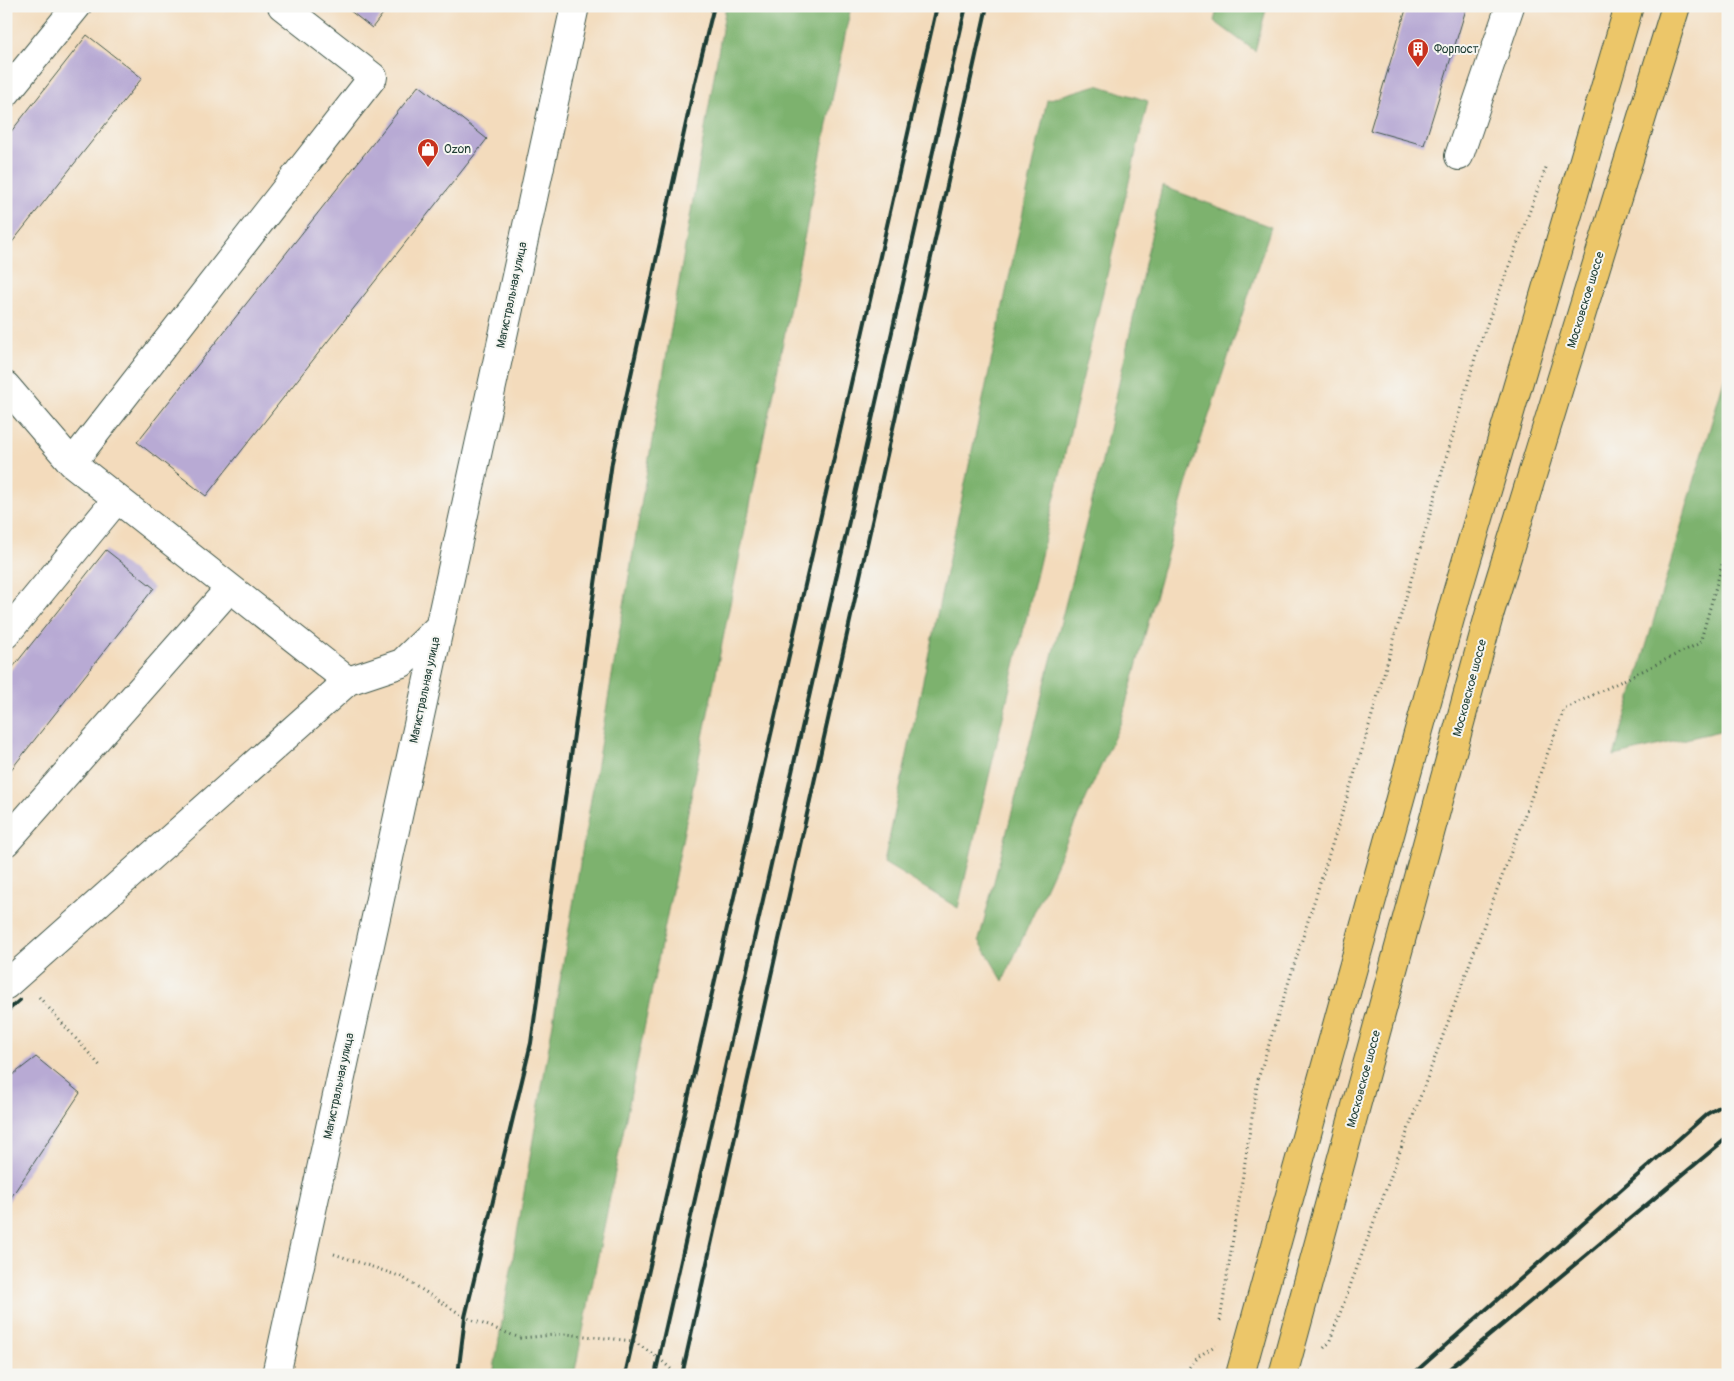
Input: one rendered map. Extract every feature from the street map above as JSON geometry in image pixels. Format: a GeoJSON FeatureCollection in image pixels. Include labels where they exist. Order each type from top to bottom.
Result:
{"type":"FeatureCollection","features":[{"type":"Feature","properties":{"kind":"main road"},"geometry":{"type":"LineString","coordinates":[[1240,1375],[1454,603],[1629,6]]}},
{"type":"Feature","properties":{"kind":"main road","name":"Московское шоссе"},"geometry":{"type":"LineString","coordinates":[[1283,1375],[1490,612],[1676,6]]}},
{"type":"Feature","properties":{"kind":"street"},"geometry":{"type":"LineString","coordinates":[[6,93],[77,6]]}},
{"type":"Feature","properties":{"kind":"street"},"geometry":{"type":"LineString","coordinates":[[72,463],[373,77],[282,6]]}},
{"type":"Feature","properties":{"kind":"street","name":"Магистральная улица"},"geometry":{"type":"LineString","coordinates":[[276,1375],[575,6]]}},
{"type":"Feature","properties":{"kind":"street"},"geometry":{"type":"LineString","coordinates":[[1459,156],[1510,6]]}},
{"type":"Feature","properties":{"kind":"street"},"geometry":{"type":"LineString","coordinates":[[6,386],[72,463],[348,681]]}},
{"type":"Feature","properties":{"kind":"street"},"geometry":{"type":"LineString","coordinates":[[6,634],[117,499]]}},
{"type":"Feature","properties":{"kind":"street"},"geometry":{"type":"LineString","coordinates":[[6,842],[230,588]]}},
{"type":"Feature","properties":{"kind":"street"},"geometry":{"type":"LineString","coordinates":[[14,978],[348,681],[402,664],[439,626]]}},
{"type":"Feature","properties":{"kind":"path"},"geometry":{"type":"LineString","coordinates":[[1220,1324],[1258,1079],[1362,750],[1477,351],[1551,156]]}},
{"type":"Feature","properties":{"kind":"path"},"geometry":{"type":"LineString","coordinates":[[1322,1350],[1329,1344],[1564,709],[1700,643],[1728,544]]}},
{"type":"Feature","properties":{"kind":"path"},"geometry":{"type":"LineString","coordinates":[[14,978],[33,990],[102,1068]]}},
{"type":"Feature","properties":{"kind":"path"},"geometry":{"type":"LineString","coordinates":[[305,1244],[402,1277],[465,1317],[520,1338],[566,1334],[633,1341],[659,1358],[677,1375]]}},
{"type":"Feature","properties":{"kind":"green space"},"geometry":{"type":"Polygon","coordinates":[[[726,6],[851,6],[574,1375],[493,1375],[726,6]]]}},
{"type":"Feature","properties":{"kind":"green space"},"geometry":{"type":"Polygon","coordinates":[[[1218,6],[1267,6],[1255,51],[1214,21],[1218,6]]]}},
{"type":"Feature","properties":{"kind":"green space"},"geometry":{"type":"Polygon","coordinates":[[[1097,85],[1148,101],[958,908],[884,863],[1047,100],[1097,85]]]}},
{"type":"Feature","properties":{"kind":"green space"},"geometry":{"type":"Polygon","coordinates":[[[1162,186],[1271,227],[1186,485],[1121,722],[1003,981],[979,940],[1101,466],[1162,186]]]}},
{"type":"Feature","properties":{"kind":"green space"},"geometry":{"type":"Polygon","coordinates":[[[1728,366],[1728,729],[1614,756],[1728,366]]]}},
{"type":"Feature","properties":{"kind":"building"},"geometry":{"type":"Polygon","coordinates":[[[344,6],[389,6],[372,28],[344,6]]]}},
{"type":"Feature","properties":{"kind":"building","name":"Форпост"},"geometry":{"type":"Polygon","coordinates":[[[1407,6],[1467,6],[1424,145],[1370,130],[1407,6]]]}},
{"type":"Feature","properties":{"kind":"building"},"geometry":{"type":"Polygon","coordinates":[[[87,35],[142,78],[6,250],[6,138],[87,35]]]}},
{"type":"Feature","properties":{"kind":"building"},"geometry":{"type":"Polygon","coordinates":[[[419,85],[487,139],[206,496],[137,442],[419,85]]]}},
{"type":"Feature","properties":{"kind":"building"},"geometry":{"type":"Polygon","coordinates":[[[106,550],[154,588],[6,776],[6,676],[106,550]]]}},
{"type":"Feature","properties":{"kind":"building"},"geometry":{"type":"Polygon","coordinates":[[[36,1057],[80,1093],[6,1205],[6,1080],[36,1057]]]}},
{"type":"Feature","properties":{"kind":"railway"},"geometry":{"type":"LineString","coordinates":[[458,1375],[465,1317],[531,1043],[612,462],[695,82],[714,6]]}},
{"type":"Feature","properties":{"kind":"railway"},"geometry":{"type":"LineString","coordinates":[[625,1375],[937,6]]}},
{"type":"Feature","properties":{"kind":"railway"},"geometry":{"type":"LineString","coordinates":[[655,1375],[966,6]]}},
{"type":"Feature","properties":{"kind":"railway"},"geometry":{"type":"LineString","coordinates":[[682,1375],[987,6]]}},
{"type":"Feature","properties":{"kind":"railway"},"geometry":{"type":"LineString","coordinates":[[6,1012],[20,1000]]}},
{"type":"Feature","properties":{"kind":"railway"},"geometry":{"type":"LineString","coordinates":[[1412,1375],[1707,1114],[1728,1102]]}},
{"type":"Feature","properties":{"kind":"railway"},"geometry":{"type":"LineString","coordinates":[[1442,1375],[1728,1137]]}},
{"type":"Feature","properties":{"kind":"place","name":"Форпост"},"geometry":{"type":"Point","coordinates":[1418,68]}},
{"type":"Feature","properties":{"kind":"place","name":"Ozon"},"geometry":{"type":"Point","coordinates":[428,168]}}]}
